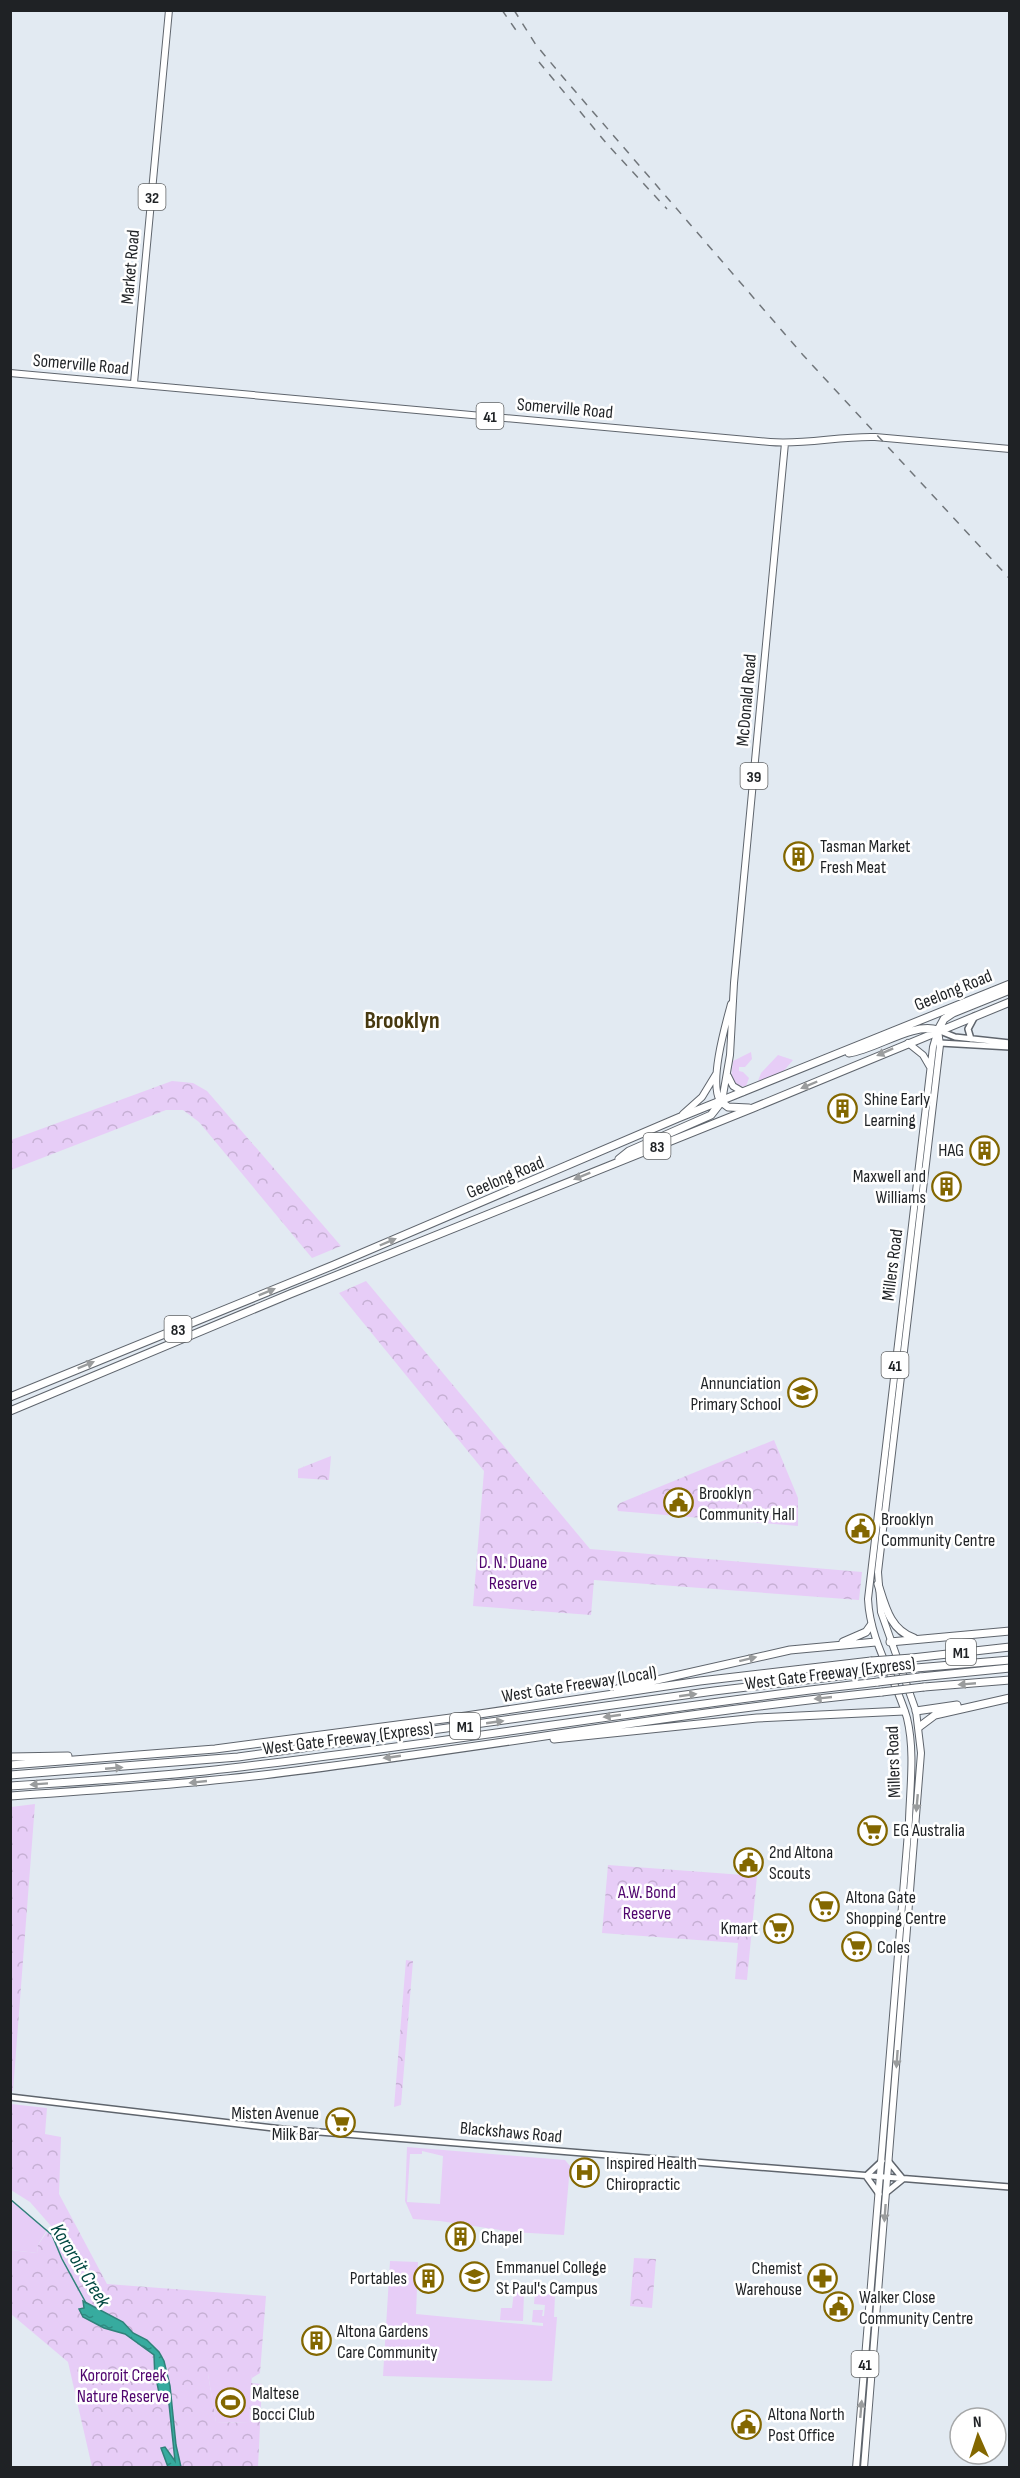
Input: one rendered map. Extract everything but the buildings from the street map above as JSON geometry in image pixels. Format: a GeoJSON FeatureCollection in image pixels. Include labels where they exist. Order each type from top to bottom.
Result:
{"type":"FeatureCollection","features":[{"type":"Feature","properties":{"kind":"highway","name":"Geelong Road"},"geometry":{"type":"LineString","coordinates":[[10,1397],[555,1173],[678,1118],[1010,984]]}},
{"type":"Feature","properties":{"kind":"highway"},"geometry":{"type":"LineString","coordinates":[[838,1054],[866,1050],[921,1028],[938,1030],[951,1014],[1010,990]]}},
{"type":"Feature","properties":{"kind":"highway","name":"Geelong Road"},"geometry":{"type":"LineString","coordinates":[[10,1411],[1010,1002]]}},
{"type":"Feature","properties":{"kind":"highway"},"geometry":{"type":"LineString","coordinates":[[614,1163],[629,1152],[711,1115],[721,1102],[729,1107],[753,1108]]}},
{"type":"Feature","properties":{"kind":"highway"},"geometry":{"type":"LineString","coordinates":[[555,1173],[561,1184]]}},
{"type":"Feature","properties":{"kind":"highway"},"geometry":{"type":"LineString","coordinates":[[36,1386],[42,1397]]}},
{"type":"Feature","properties":{"kind":"highway"},"geometry":{"type":"LineString","coordinates":[[878,1584],[891,1620],[902,1632],[919,1640]]}},
{"type":"Feature","properties":{"kind":"highway"},"geometry":{"type":"LineString","coordinates":[[838,1644],[866,1632],[871,1625]]}},
{"type":"Feature","properties":{"kind":"highway"},"geometry":{"type":"LineString","coordinates":[[890,1642],[1010,1631]]}},
{"type":"Feature","properties":{"kind":"highway"},"geometry":{"type":"LineString","coordinates":[[573,1700],[790,1650],[876,1642]]}},
{"type":"Feature","properties":{"kind":"highway","name":"West Gate Freeway (Local)"},"geometry":{"type":"LineString","coordinates":[[10,1765],[184,1752],[466,1716],[700,1681],[1010,1647]]}},
{"type":"Feature","properties":{"kind":"highway","name":"West Gate Freeway (Express)"},"geometry":{"type":"LineString","coordinates":[[10,1775],[238,1757],[693,1694],[874,1672],[1010,1660]]}},
{"type":"Feature","properties":{"kind":"highway","name":"West Gate Freeway (Express)"},"geometry":{"type":"LineString","coordinates":[[10,1786],[136,1778],[297,1760],[667,1708],[1010,1668]]}},
{"type":"Feature","properties":{"kind":"highway","name":"M1"},"geometry":{"type":"LineString","coordinates":[[10,1796],[226,1779],[709,1712],[1010,1680]]}},
{"type":"Feature","properties":{"kind":"highway"},"geometry":{"type":"LineString","coordinates":[[916,1711],[1010,1698]]}},
{"type":"Feature","properties":{"kind":"highway"},"geometry":{"type":"LineString","coordinates":[[919,1727],[935,1715],[1010,1698]]}},
{"type":"Feature","properties":{"kind":"highway"},"geometry":{"type":"LineString","coordinates":[[450,1749],[498,1747],[585,1734],[757,1718],[904,1711]]}},
{"type":"Feature","properties":{"kind":"highway"},"geometry":{"type":"LineString","coordinates":[[10,1757],[184,1752]]}},
{"type":"Feature","properties":{"kind":"main road","name":"Market Road"},"geometry":{"type":"LineString","coordinates":[[134,383],[169,10]]}},
{"type":"Feature","properties":{"kind":"main road","name":"Somerville Road"},"geometry":{"type":"LineString","coordinates":[[10,373],[785,443],[853,436],[1010,449]]}},
{"type":"Feature","properties":{"kind":"main road","name":"McDonald Road"},"geometry":{"type":"LineString","coordinates":[[721,1102],[730,1055],[785,443]]}},
{"type":"Feature","properties":{"kind":"main road","name":"McDonald Road"},"geometry":{"type":"LineString","coordinates":[[721,1102],[716,1091],[718,1069],[734,995]]}},
{"type":"Feature","properties":{"kind":"main road"},"geometry":{"type":"LineString","coordinates":[[971,1039],[968,1029],[975,1015]]}},
{"type":"Feature","properties":{"kind":"main road"},"geometry":{"type":"LineString","coordinates":[[938,1030],[951,1036],[983,1042]]}},
{"type":"Feature","properties":{"kind":"main road","name":"Millers Road"},"geometry":{"type":"LineString","coordinates":[[910,1852],[911,1752],[904,1711],[871,1625],[868,1589],[933,1068],[940,1043],[938,1030]]}},
{"type":"Feature","properties":{"kind":"main road","name":"Millers Road"},"geometry":{"type":"LineString","coordinates":[[864,2468],[886,2192],[885,2162],[910,1852],[921,1753],[916,1711],[881,1612],[878,1584],[879,1556],[933,1068],[933,1044],[938,1030]]}},
{"type":"Feature","properties":{"kind":"main road"},"geometry":{"type":"LineString","coordinates":[[940,1043],[983,1042],[1010,1045]]}},
{"type":"Feature","properties":{"kind":"main road"},"geometry":{"type":"LineString","coordinates":[[908,1043],[923,1055],[933,1068]]}},
{"type":"Feature","properties":{"kind":"main road"},"geometry":{"type":"LineString","coordinates":[[720,1054],[730,1055]]}},
{"type":"Feature","properties":{"kind":"main road","name":"39"},"geometry":{"type":"LineString","coordinates":[[678,1118],[702,1097],[718,1069]]}},
{"type":"Feature","properties":{"kind":"main road"},"geometry":{"type":"LineString","coordinates":[[727,1072],[731,1084],[743,1092]]}},
{"type":"Feature","properties":{"kind":"main road"},"geometry":{"type":"LineString","coordinates":[[876,1642],[890,1642]]}},
{"type":"Feature","properties":{"kind":"main road"},"geometry":{"type":"LineString","coordinates":[[904,1711],[916,1711]]}},
{"type":"Feature","properties":{"kind":"main road","name":"Blackshaws Road"},"geometry":{"type":"LineString","coordinates":[[10,2097],[282,2128],[1010,2187]]}},
{"type":"Feature","properties":{"kind":"main road"},"geometry":{"type":"LineString","coordinates":[[879,2194],[866,2176],[885,2162],[903,2179],[886,2192]]}},
{"type":"Feature","properties":{"kind":"main road","name":"Millers Road"},"geometry":{"type":"LineString","coordinates":[[856,2468],[879,2194],[884,2177]]}},
{"type":"Feature","properties":{"kind":"green space"},"geometry":{"type":"Polygon","coordinates":[[[751,1052],[752,1059],[745,1067],[739,1067],[739,1071],[749,1078],[746,1086],[739,1087],[731,1078],[733,1061],[751,1052]]]}},
{"type":"Feature","properties":{"kind":"green space"},"geometry":{"type":"Polygon","coordinates":[[[778,1055],[793,1060],[782,1073],[758,1081],[761,1073],[778,1055]]]}},
{"type":"Feature","properties":{"kind":"green space"},"geometry":{"type":"Polygon","coordinates":[[[172,1081],[193,1083],[207,1091],[341,1246],[312,1258],[199,1122],[183,1110],[166,1110],[11,1170],[11,1140],[172,1081]]]}},
{"type":"Feature","properties":{"kind":"green space","name":"D. N. Duane Reserve"},"geometry":{"type":"Polygon","coordinates":[[[366,1281],[590,1549],[862,1572],[859,1600],[594,1580],[591,1615],[473,1606],[484,1471],[339,1293],[366,1281]]]}},
{"type":"Feature","properties":{"kind":"green space"},"geometry":{"type":"Polygon","coordinates":[[[774,1440],[798,1498],[798,1526],[618,1511],[617,1506],[620,1503],[774,1440]]]}},
{"type":"Feature","properties":{"kind":"green space"},"geometry":{"type":"Polygon","coordinates":[[[331,1456],[329,1480],[298,1478],[298,1469],[331,1456]]]}},
{"type":"Feature","properties":{"kind":"green space"},"geometry":{"type":"Polygon","coordinates":[[[35,1804],[13,2091],[10,2091],[11,1807],[35,1804]]]}},
{"type":"Feature","properties":{"kind":"green space","name":"A.W. Bond Reserve"},"geometry":{"type":"Polygon","coordinates":[[[608,1865],[757,1876],[747,1980],[735,1979],[738,1943],[602,1933],[608,1865]]]}},
{"type":"Feature","properties":{"kind":"green space"},"geometry":{"type":"Polygon","coordinates":[[[406,1960],[413,1961],[401,2105],[394,2107],[406,1960]]]}},
{"type":"Feature","properties":{"kind":"green space","name":"Kororoit Creek Nature Reserve"},"geometry":{"type":"Polygon","coordinates":[[[11,2104],[47,2108],[45,2134],[61,2137],[59,2194],[107,2284],[266,2296],[260,2373],[252,2378],[252,2374],[208,2374],[216,2422],[249,2423],[251,2383],[262,2384],[258,2467],[92,2467],[68,2362],[11,2314],[11,2250],[37,2253],[38,2245],[51,2226],[30,2202],[11,2190],[11,2104]]]}},
{"type":"Feature","properties":{"kind":"green space"},"geometry":{"type":"Polygon","coordinates":[[[407,2147],[565,2160],[570,2166],[564,2235],[513,2232],[413,2219],[405,2201],[407,2147]],[[422,2151],[422,2154],[410,2154],[407,2202],[440,2204],[443,2156],[422,2151]]]}},
{"type":"Feature","properties":{"kind":"green space"},"geometry":{"type":"Polygon","coordinates":[[[11,2199],[47,2230],[38,2245],[37,2253],[11,2250],[11,2199]]]}},
{"type":"Feature","properties":{"kind":"green space"},"geometry":{"type":"Polygon","coordinates":[[[634,2258],[656,2259],[652,2308],[630,2306],[634,2258]]]}},
{"type":"Feature","properties":{"kind":"green space"},"geometry":{"type":"Polygon","coordinates":[[[390,2261],[418,2262],[416,2314],[543,2326],[543,2323],[532,2322],[533,2310],[543,2310],[542,2316],[544,2316],[545,2305],[534,2304],[535,2293],[555,2295],[554,2317],[557,2317],[552,2381],[383,2376],[390,2261]]]}},
{"type":"Feature","properties":{"kind":"green space"},"geometry":{"type":"Polygon","coordinates":[[[514,2292],[524,2293],[523,2321],[500,2320],[501,2308],[512,2308],[514,2292]]]}},
{"type":"Feature","properties":{"kind":"green space","name":"Maltese Bocci Club"},"geometry":{"type":"Polygon","coordinates":[[[208,2374],[252,2374],[249,2423],[216,2422],[208,2374]]]}},
{"type":"Feature","properties":{"kind":"water","name":"Kororoit Creek"},"geometry":{"type":"Polygon","coordinates":[[[83,2301],[123,2322],[133,2333],[147,2340],[159,2352],[164,2361],[170,2386],[176,2445],[181,2467],[168,2467],[161,2448],[165,2447],[175,2461],[169,2404],[159,2393],[155,2380],[154,2355],[125,2334],[104,2328],[83,2317],[79,2309],[84,2308],[83,2301]]]}},
{"type":"Feature","properties":{"kind":"waterway","name":"Kororoit Creek"},"geometry":{"type":"LineString","coordinates":[[10,2199],[52,2235],[86,2303]]}},
{"type":"Feature","properties":{"kind":"railway"},"geometry":{"type":"LineString","coordinates":[[502,10],[520,36]]}},
{"type":"Feature","properties":{"kind":"railway"},"geometry":{"type":"LineString","coordinates":[[514,10],[536,45],[803,355],[1010,579]]}},
{"type":"Feature","properties":{"kind":"railway"},"geometry":{"type":"LineString","coordinates":[[539,62],[607,144],[667,209]]}},
{"type":"Feature","properties":{"kind":"place","name":"Tasman Market Fresh Meat"},"geometry":{"type":"Point","coordinates":[799,856]}},
{"type":"Feature","properties":{"kind":"place","name":"Shine Early Learning"},"geometry":{"type":"Point","coordinates":[843,1109]}},
{"type":"Feature","properties":{"kind":"place","name":"HAG"},"geometry":{"type":"Point","coordinates":[985,1150]}},
{"type":"Feature","properties":{"kind":"place","name":"Maxwell and Williams"},"geometry":{"type":"Point","coordinates":[947,1186]}},
{"type":"Feature","properties":{"kind":"place","name":"Annunciation Primary School"},"geometry":{"type":"Point","coordinates":[802,1393]}},
{"type":"Feature","properties":{"kind":"place","name":"Brooklyn Community Hall"},"geometry":{"type":"Point","coordinates":[678,1503]}},
{"type":"Feature","properties":{"kind":"place","name":"Brooklyn Community Centre"},"geometry":{"type":"Point","coordinates":[860,1529]}},
{"type":"Feature","properties":{"kind":"place","name":"EG Australia"},"geometry":{"type":"Point","coordinates":[872,1830]}},
{"type":"Feature","properties":{"kind":"place","name":"2nd Altona Scouts"},"geometry":{"type":"Point","coordinates":[748,1862]}},
{"type":"Feature","properties":{"kind":"place","name":"Altona Gate Shopping Centre"},"geometry":{"type":"Point","coordinates":[825,1907]}},
{"type":"Feature","properties":{"kind":"place","name":"Kmart"},"geometry":{"type":"Point","coordinates":[779,1928]}},
{"type":"Feature","properties":{"kind":"place","name":"Coles"},"geometry":{"type":"Point","coordinates":[856,1947]}},
{"type":"Feature","properties":{"kind":"place","name":"Misten Avenue Milk Bar"},"geometry":{"type":"Point","coordinates":[340,2123]}},
{"type":"Feature","properties":{"kind":"place","name":"Inspired Health Chiropractic"},"geometry":{"type":"Point","coordinates":[585,2173]}},
{"type":"Feature","properties":{"kind":"place","name":"Chapel"},"geometry":{"type":"Point","coordinates":[460,2237]}},
{"type":"Feature","properties":{"kind":"place","name":"Emmanuel College St Paul's Campus"},"geometry":{"type":"Point","coordinates":[475,2277]}},
{"type":"Feature","properties":{"kind":"place","name":"Portables"},"geometry":{"type":"Point","coordinates":[428,2278]}},
{"type":"Feature","properties":{"kind":"place","name":"Chemist Warehouse"},"geometry":{"type":"Point","coordinates":[823,2278]}},
{"type":"Feature","properties":{"kind":"place","name":"Walker Close Community Centre"},"geometry":{"type":"Point","coordinates":[838,2307]}},
{"type":"Feature","properties":{"kind":"place","name":"Altona Gardens Care Community"},"geometry":{"type":"Point","coordinates":[316,2341]}},
{"type":"Feature","properties":{"kind":"place","name":"Maltese Bocci Club"},"geometry":{"type":"Point","coordinates":[231,2403]}},
{"type":"Feature","properties":{"kind":"place","name":"Altona North Post Office"},"geometry":{"type":"Point","coordinates":[747,2424]}},
{"type":"Feature","properties":{"kind":"district","name":"Brooklyn"},"geometry":{"type":"Point","coordinates":[402,1020]}}]}
